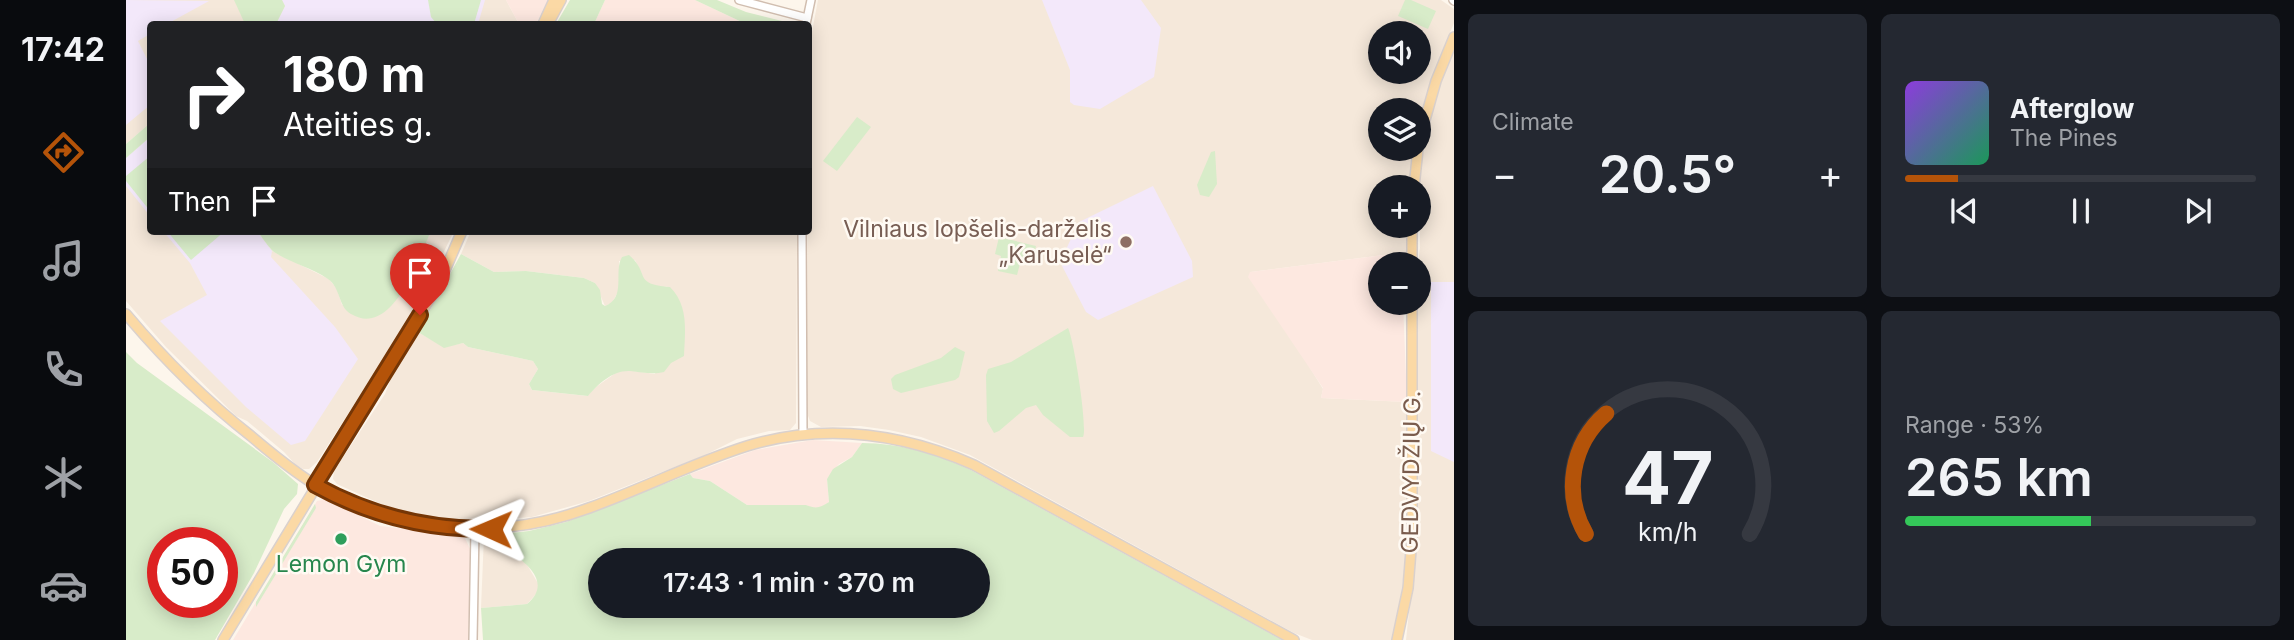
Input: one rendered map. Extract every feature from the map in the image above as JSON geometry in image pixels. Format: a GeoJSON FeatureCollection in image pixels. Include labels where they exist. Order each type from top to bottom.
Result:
{"type":"FeatureCollection","features":[{"type":"Feature","properties":{"kind":"main road"},"geometry":{"type":"LineString","coordinates":[[544,21],[554,0]]}},
{"type":"Feature","properties":{"kind":"main road"},"geometry":{"type":"LineString","coordinates":[[550,21],[561,0]]}},
{"type":"Feature","properties":{"kind":"main road"},"geometry":{"type":"LineString","coordinates":[[1431,98],[1454,37]]}},
{"type":"Feature","properties":{"kind":"main road"},"geometry":{"type":"LineString","coordinates":[[223,640],[437,286],[460,235]]}},
{"type":"Feature","properties":{"kind":"main road"},"geometry":{"type":"LineString","coordinates":[[126,314],[214,405],[274,455],[315,485],[398,520],[431,526],[475,529],[518,526],[566,516],[724,454],[768,440],[803,435],[869,434],[914,443],[964,460],[1294,640]]}},
{"type":"Feature","properties":{"kind":"main road","name":"GEDVYDŽIŲ G."},"geometry":{"type":"LineString","coordinates":[[1397,640],[1408,588],[1412,538],[1412,315]]}},
{"type":"Feature","properties":{"kind":"street"},"geometry":{"type":"LineString","coordinates":[[739,0],[806,21],[811,0]]}},
{"type":"Feature","properties":{"kind":"street"},"geometry":{"type":"LineString","coordinates":[[802,235],[803,435]]}},
{"type":"Feature","properties":{"kind":"street"},"geometry":{"type":"LineString","coordinates":[[472,640],[475,529]]}},
{"type":"Feature","properties":{"kind":"shaded area"},"geometry":{"type":"Polygon","coordinates":[[[126,0],[506,0],[517,21],[147,21],[147,126],[126,144],[126,0]]]}},
{"type":"Feature","properties":{"kind":"shaded area"},"geometry":{"type":"Polygon","coordinates":[[[126,0],[209,1],[172,21],[147,21],[147,36],[138,41],[147,59],[147,108],[126,125],[126,0]]]}},
{"type":"Feature","properties":{"kind":"shaded area"},"geometry":{"type":"Polygon","coordinates":[[[282,0],[485,0],[479,21],[278,21],[285,6],[282,0]]]}},
{"type":"Feature","properties":{"kind":"shaded area"},"geometry":{"type":"Polygon","coordinates":[[[506,0],[548,0],[538,21],[517,21],[506,0]]]}},
{"type":"Feature","properties":{"kind":"shaded area"},"geometry":{"type":"Polygon","coordinates":[[[605,0],[695,0],[740,21],[595,21],[605,0]]]}},
{"type":"Feature","properties":{"kind":"shaded area"},"geometry":{"type":"Polygon","coordinates":[[[818,0],[1441,0],[1454,9],[1454,23],[1431,79],[1431,21],[1368,21],[1368,84],[1430,84],[1425,98],[1368,98],[1368,161],[1412,161],[1410,175],[1368,175],[1368,238],[1407,238],[1407,252],[1368,252],[1368,257],[1251,272],[1323,389],[1321,398],[1407,402],[1406,556],[1398,618],[1392,640],[1312,640],[1294,633],[970,455],[921,437],[889,430],[860,426],[821,427],[810,421],[807,413],[807,235],[812,235],[812,32],[818,0]]]}},
{"type":"Feature","properties":{"kind":"shaded area"},"geometry":{"type":"Polygon","coordinates":[[[1042,0],[1141,0],[1161,28],[1154,77],[1100,109],[1074,105],[1070,102],[1070,70],[1042,0]]]}},
{"type":"Feature","properties":{"kind":"shaded area"},"geometry":{"type":"Polygon","coordinates":[[[1454,50],[1454,640],[1406,640],[1416,547],[1417,315],[1431,315],[1431,252],[1420,252],[1420,238],[1431,238],[1431,175],[1420,175],[1420,170],[1422,161],[1431,161],[1431,112],[1454,50]]]}},
{"type":"Feature","properties":{"kind":"shaded area"},"geometry":{"type":"Polygon","coordinates":[[[147,140],[147,235],[260,235],[272,251],[329,279],[337,289],[342,305],[405,286],[429,235],[452,235],[402,330],[317,462],[309,469],[296,465],[247,421],[236,416],[166,347],[126,301],[126,158],[147,140]]]}},
{"type":"Feature","properties":{"kind":"shaded area"},"geometry":{"type":"Polygon","coordinates":[[[147,140],[147,212],[126,186],[126,158],[147,140]]]}},
{"type":"Feature","properties":{"kind":"shaded area","name":"Vilniaus lopšelis-darželis „Karuselė“"},"geometry":{"type":"Polygon","coordinates":[[[1153,186],[1192,261],[1193,277],[1098,320],[1086,312],[1060,262],[1079,222],[1153,186]]]}},
{"type":"Feature","properties":{"kind":"shaded area"},"geometry":{"type":"Polygon","coordinates":[[[166,235],[260,235],[272,251],[271,257],[335,327],[358,359],[305,441],[291,445],[246,407],[160,321],[207,295],[190,263],[166,235]]]}},
{"type":"Feature","properties":{"kind":"shaded area"},"geometry":{"type":"Polygon","coordinates":[[[469,235],[797,235],[796,423],[790,430],[769,431],[737,439],[705,455],[589,501],[532,517],[465,522],[421,517],[390,508],[337,484],[333,479],[334,471],[385,394],[392,376],[418,332],[444,347],[463,343],[468,347],[533,361],[538,369],[529,384],[532,390],[587,396],[617,372],[626,370],[655,374],[670,287],[652,286],[645,282],[635,260],[619,261],[619,290],[612,303],[605,306],[595,283],[584,278],[526,271],[494,272],[461,254],[469,235]]]}},
{"type":"Feature","properties":{"kind":"shaded area"},"geometry":{"type":"Polygon","coordinates":[[[1368,257],[1368,315],[1403,315],[1407,402],[1321,398],[1323,388],[1248,277],[1250,272],[1368,257]]]}},
{"type":"Feature","properties":{"kind":"shaded area"},"geometry":{"type":"Polygon","coordinates":[[[1431,282],[1454,282],[1454,462],[1431,451],[1431,282]]]}},
{"type":"Feature","properties":{"kind":"shaded area"},"geometry":{"type":"Polygon","coordinates":[[[813,440],[862,443],[852,457],[839,464],[827,479],[829,502],[820,508],[814,509],[806,505],[747,505],[710,481],[693,478],[690,474],[755,450],[813,440]]]}},
{"type":"Feature","properties":{"kind":"shaded area"},"geometry":{"type":"Polygon","coordinates":[[[327,499],[380,526],[460,535],[465,538],[471,551],[468,640],[233,640],[317,501],[327,499]]]}},
{"type":"Feature","properties":{"kind":"shaded area"},"geometry":{"type":"Polygon","coordinates":[[[484,536],[526,563],[539,585],[538,592],[527,604],[481,608],[484,536]]]}},
{"type":"Feature","properties":{"kind":"green space"},"geometry":{"type":"Polygon","coordinates":[[[234,0],[282,0],[285,6],[278,21],[244,21],[234,0]]]}},
{"type":"Feature","properties":{"kind":"green space"},"geometry":{"type":"Polygon","coordinates":[[[428,0],[481,0],[475,21],[434,21],[431,17],[428,0]]]}},
{"type":"Feature","properties":{"kind":"green space"},"geometry":{"type":"Polygon","coordinates":[[[570,0],[605,0],[595,21],[558,21],[570,0]]]}},
{"type":"Feature","properties":{"kind":"green space"},"geometry":{"type":"Polygon","coordinates":[[[695,0],[717,0],[746,12],[782,21],[740,21],[695,0]]]}},
{"type":"Feature","properties":{"kind":"green space"},"geometry":{"type":"Polygon","coordinates":[[[1405,0],[1436,11],[1431,22],[1410,21],[1398,16],[1405,0]]]}},
{"type":"Feature","properties":{"kind":"green space"},"geometry":{"type":"Polygon","coordinates":[[[857,117],[871,127],[837,171],[823,161],[857,117]]]}},
{"type":"Feature","properties":{"kind":"green space"},"geometry":{"type":"Polygon","coordinates":[[[147,126],[147,140],[126,158],[126,144],[147,126]]]}},
{"type":"Feature","properties":{"kind":"green space"},"geometry":{"type":"Polygon","coordinates":[[[1215,151],[1217,184],[1209,197],[1200,195],[1197,185],[1211,152],[1215,151]]]}},
{"type":"Feature","properties":{"kind":"green space"},"geometry":{"type":"Polygon","coordinates":[[[147,158],[147,207],[126,181],[126,176],[147,158]]]}},
{"type":"Feature","properties":{"kind":"green space"},"geometry":{"type":"Polygon","coordinates":[[[170,235],[220,235],[191,260],[170,235]]]}},
{"type":"Feature","properties":{"kind":"green space"},"geometry":{"type":"Polygon","coordinates":[[[260,235],[429,235],[411,275],[392,306],[380,315],[366,319],[347,311],[328,279],[270,248],[260,235]]]}},
{"type":"Feature","properties":{"kind":"green space"},"geometry":{"type":"Polygon","coordinates":[[[999,237],[1036,246],[1032,263],[1021,260],[1017,275],[998,271],[1001,256],[995,254],[999,237]]]}},
{"type":"Feature","properties":{"kind":"green space"},"geometry":{"type":"Polygon","coordinates":[[[461,254],[494,272],[526,271],[584,278],[595,283],[605,306],[616,297],[620,263],[622,257],[629,255],[646,281],[670,287],[676,294],[683,311],[684,356],[671,363],[664,372],[624,371],[612,375],[588,396],[532,390],[529,384],[538,369],[533,361],[468,347],[463,343],[444,348],[418,332],[461,254]]]}},
{"type":"Feature","properties":{"kind":"green space"},"geometry":{"type":"Polygon","coordinates":[[[1068,328],[1080,384],[1083,437],[1070,437],[1043,415],[1036,405],[1026,408],[994,433],[987,421],[988,369],[1011,362],[1068,328]]]}},
{"type":"Feature","properties":{"kind":"green space"},"geometry":{"type":"Polygon","coordinates":[[[955,347],[965,352],[959,377],[955,380],[901,393],[893,389],[891,379],[895,375],[941,358],[955,347]]]}},
{"type":"Feature","properties":{"kind":"green space"},"geometry":{"type":"Polygon","coordinates":[[[126,352],[298,484],[297,494],[284,509],[238,600],[238,527],[147,527],[147,618],[228,618],[215,640],[126,640],[126,352]]]}},
{"type":"Feature","properties":{"kind":"green space"},"geometry":{"type":"Polygon","coordinates":[[[862,443],[918,450],[958,464],[1282,640],[483,640],[481,608],[527,604],[536,594],[538,583],[526,564],[484,536],[529,531],[566,522],[690,474],[693,478],[710,481],[747,505],[818,507],[829,502],[827,479],[833,469],[852,457],[862,443]]]}},
{"type":"Feature","properties":{"kind":"green space"},"geometry":{"type":"Polygon","coordinates":[[[315,504],[316,508],[256,607],[256,602],[315,504]]]}},
{"type":"Feature","properties":{"kind":"place","name":"Vilniaus lopšelis-darželis „Karuselė“"},"geometry":{"type":"Point","coordinates":[1126,242]}},
{"type":"Feature","properties":{"kind":"place","name":"Lemon Gym"},"geometry":{"type":"Point","coordinates":[341,539]}},
{"type":"Feature","properties":{"kind":"route"},"geometry":{"type":"LineString","coordinates":[[420,315],[315,485],[398,520],[449,528],[491,529]]}}]}
